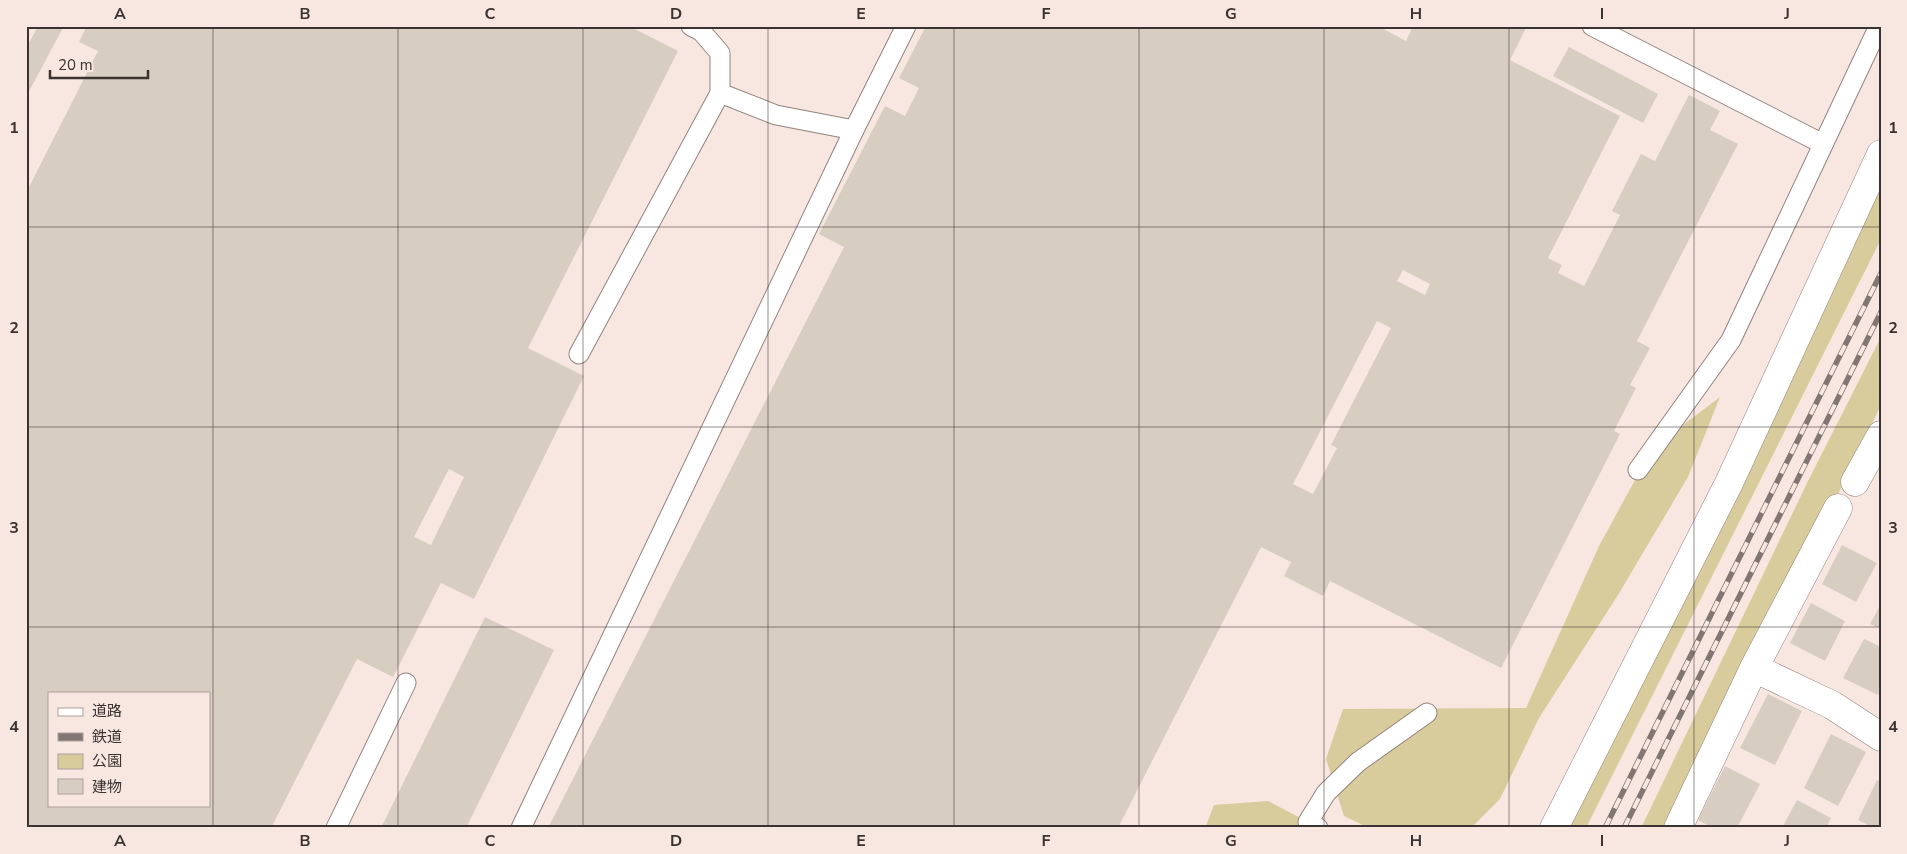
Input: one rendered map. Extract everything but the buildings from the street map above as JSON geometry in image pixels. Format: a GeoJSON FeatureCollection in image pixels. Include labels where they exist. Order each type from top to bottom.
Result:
{"type":"FeatureCollection","features":[{"type":"Feature","properties":{"kind":"street"},"geometry":{"type":"LineString","coordinates":[[1554,828],[1729,483],[1881,154]]}},
{"type":"Feature","properties":{"kind":"street"},"geometry":{"type":"LineString","coordinates":[[1855,482],[1881,435]]}},
{"type":"Feature","properties":{"kind":"street"},"geometry":{"type":"LineString","coordinates":[[1678,828],[1754,668],[1838,508]]}},
{"type":"Feature","properties":{"kind":"street"},"geometry":{"type":"LineString","coordinates":[[1754,668],[1832,705],[1881,737]]}},
{"type":"Feature","properties":{"kind":"lane"},"geometry":{"type":"LineString","coordinates":[[579,354],[720,93],[720,53],[701,31],[691,26]]}},
{"type":"Feature","properties":{"kind":"lane"},"geometry":{"type":"LineString","coordinates":[[521,828],[854,130],[906,26]]}},
{"type":"Feature","properties":{"kind":"lane"},"geometry":{"type":"LineString","coordinates":[[1592,26],[1824,144]]}},
{"type":"Feature","properties":{"kind":"lane"},"geometry":{"type":"LineString","coordinates":[[1638,470],[1731,340],[1879,26]]}},
{"type":"Feature","properties":{"kind":"lane"},"geometry":{"type":"LineString","coordinates":[[720,93],[776,115],[854,130]]}},
{"type":"Feature","properties":{"kind":"lane"},"geometry":{"type":"LineString","coordinates":[[336,828],[406,683]]}},
{"type":"Feature","properties":{"kind":"lane"},"geometry":{"type":"LineString","coordinates":[[1318,828],[1308,822],[1326,793],[1358,762],[1428,712]]}},
{"type":"Feature","properties":{"kind":"green space"},"geometry":{"type":"Polygon","coordinates":[[[1881,154],[1881,239],[1586,828],[1554,828],[1881,154]]]}},
{"type":"Feature","properties":{"kind":"green space"},"geometry":{"type":"Polygon","coordinates":[[[1881,337],[1881,405],[1677,828],[1641,828],[1808,481],[1881,337]]]}},
{"type":"Feature","properties":{"kind":"green space"},"geometry":{"type":"Polygon","coordinates":[[[1720,397],[1688,477],[1618,595],[1539,718],[1500,799],[1471,828],[1369,828],[1344,816],[1326,759],[1343,709],[1526,708],[1599,546],[1647,458],[1687,422],[1720,397]]]}},
{"type":"Feature","properties":{"kind":"green space"},"geometry":{"type":"Polygon","coordinates":[[[1268,801],[1308,822],[1312,828],[1205,828],[1214,805],[1268,801]]]}},
{"type":"Feature","properties":{"kind":"railway"},"geometry":{"type":"LineString","coordinates":[[1605,828],[1881,273]]}},
{"type":"Feature","properties":{"kind":"railway"},"geometry":{"type":"LineString","coordinates":[[1624,828],[1881,312]]}}]}
